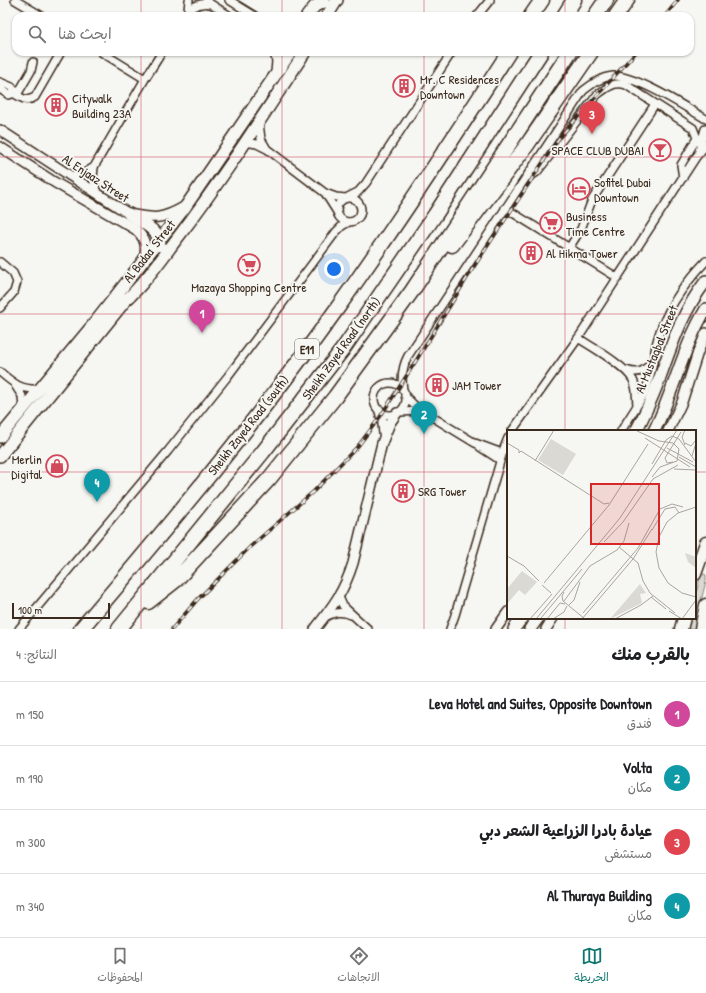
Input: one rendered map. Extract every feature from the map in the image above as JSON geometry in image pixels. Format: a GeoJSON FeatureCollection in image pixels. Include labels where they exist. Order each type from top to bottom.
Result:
{"type":"FeatureCollection","features":[{"type":"Feature","properties":{"kind":"highway"},"geometry":{"type":"LineString","coordinates":[[534,12],[542,0]]}},
{"type":"Feature","properties":{"kind":"highway"},"geometry":{"type":"LineString","coordinates":[[566,12],[574,0]]}},
{"type":"Feature","properties":{"kind":"highway"},"geometry":{"type":"LineString","coordinates":[[588,12],[596,0]]}},
{"type":"Feature","properties":{"kind":"highway"},"geometry":{"type":"LineString","coordinates":[[598,12],[606,0]]}},
{"type":"Feature","properties":{"kind":"highway"},"geometry":{"type":"LineString","coordinates":[[619,12],[627,0]]}},
{"type":"Feature","properties":{"kind":"highway","name":"Sheikh Zayed Road (south)"},"geometry":{"type":"LineString","coordinates":[[81,629],[236,441],[317,336],[374,257],[468,116],[506,56]]}},
{"type":"Feature","properties":{"kind":"highway","name":"Sheikh Zayed Road (north)"},"geometry":{"type":"LineString","coordinates":[[119,629],[263,452],[343,349],[434,215],[538,56]]}},
{"type":"Feature","properties":{"kind":"highway"},"geometry":{"type":"LineString","coordinates":[[558,69],[563,56]]}},
{"type":"Feature","properties":{"kind":"highway"},"geometry":{"type":"LineString","coordinates":[[133,613],[176,580],[269,479],[335,397],[412,291],[567,56]]}},
{"type":"Feature","properties":{"kind":"highway"},"geometry":{"type":"LineString","coordinates":[[412,291],[449,249],[492,193],[588,56]]}},
{"type":"Feature","properties":{"kind":"main road"},"geometry":{"type":"LineString","coordinates":[[330,12],[337,0]]}},
{"type":"Feature","properties":{"kind":"main road"},"geometry":{"type":"LineString","coordinates":[[310,12],[315,6],[325,1]]}},
{"type":"Feature","properties":{"kind":"main road"},"geometry":{"type":"LineString","coordinates":[[318,12],[325,1]]}},
{"type":"Feature","properties":{"kind":"main road"},"geometry":{"type":"LineString","coordinates":[[276,74],[278,61],[277,56]]}},
{"type":"Feature","properties":{"kind":"main road","name":"Al Badaa' Street"},"geometry":{"type":"LineString","coordinates":[[0,437],[41,389],[186,206],[287,56]]}},
{"type":"Feature","properties":{"kind":"main road","name":"Al Badaa' Street"},"geometry":{"type":"LineString","coordinates":[[0,456],[125,301],[143,283],[181,233],[259,122],[303,56]]}},
{"type":"Feature","properties":{"kind":"main road"},"geometry":{"type":"LineString","coordinates":[[125,301],[131,290],[157,255],[160,246],[160,239],[153,230],[129,214]]}},
{"type":"Feature","properties":{"kind":"main road","name":"Al Mustaqbal Street"},"geometry":{"type":"LineString","coordinates":[[636,430],[656,387],[679,324],[692,301],[706,281]]}},
{"type":"Feature","properties":{"kind":"main road"},"geometry":{"type":"LineString","coordinates":[[654,430],[673,388],[689,340],[706,309]]}},
{"type":"Feature","properties":{"kind":"main road"},"geometry":{"type":"LineString","coordinates":[[696,571],[706,543]]}},
{"type":"Feature","properties":{"kind":"main road"},"geometry":{"type":"LineString","coordinates":[[701,629],[706,605]]}},
{"type":"Feature","properties":{"kind":"main road"},"geometry":{"type":"LineString","coordinates":[[514,629],[521,619]]}},
{"type":"Feature","properties":{"kind":"main road"},"geometry":{"type":"LineString","coordinates":[[530,629],[537,619]]}},
{"type":"Feature","properties":{"kind":"main road"},"geometry":{"type":"LineString","coordinates":[[681,629],[684,619]]}},
{"type":"Feature","properties":{"kind":"street"},"geometry":{"type":"LineString","coordinates":[[15,0],[35,12]]}},
{"type":"Feature","properties":{"kind":"street"},"geometry":{"type":"LineString","coordinates":[[186,12],[189,0]]}},
{"type":"Feature","properties":{"kind":"street"},"geometry":{"type":"LineString","coordinates":[[229,0],[248,12]]}},
{"type":"Feature","properties":{"kind":"street"},"geometry":{"type":"LineString","coordinates":[[480,12],[490,0]]}},
{"type":"Feature","properties":{"kind":"street"},"geometry":{"type":"LineString","coordinates":[[187,12],[199,4],[207,2],[223,12]]}},
{"type":"Feature","properties":{"kind":"street"},"geometry":{"type":"LineString","coordinates":[[0,89],[9,94],[15,94],[25,100],[30,100],[35,97],[58,56]]}},
{"type":"Feature","properties":{"kind":"street"},"geometry":{"type":"LineString","coordinates":[[108,56],[145,78]]}},
{"type":"Feature","properties":{"kind":"street"},"geometry":{"type":"LineString","coordinates":[[97,193],[93,178],[94,167],[145,78],[159,56]]}},
{"type":"Feature","properties":{"kind":"street"},"geometry":{"type":"LineString","coordinates":[[329,242],[336,225],[338,203],[358,192],[366,183],[449,56]]}},
{"type":"Feature","properties":{"kind":"street"},"geometry":{"type":"LineString","coordinates":[[15,94],[31,71],[33,62]]}},
{"type":"Feature","properties":{"kind":"street"},"geometry":{"type":"LineString","coordinates":[[382,443],[390,423],[405,402],[402,372],[406,359],[583,91],[603,78],[622,76],[631,79],[706,120],[706,130],[696,157]]}},
{"type":"Feature","properties":{"kind":"street"},"geometry":{"type":"LineString","coordinates":[[0,82],[12,87],[15,94]]}},
{"type":"Feature","properties":{"kind":"street"},"geometry":{"type":"LineString","coordinates":[[526,178],[537,172],[594,99],[612,84],[626,85],[691,126],[695,131],[696,141],[681,165],[683,178]]}},
{"type":"Feature","properties":{"kind":"street"},"geometry":{"type":"LineString","coordinates":[[570,248],[592,200],[655,104]]}},
{"type":"Feature","properties":{"kind":"street"},"geometry":{"type":"LineString","coordinates":[[259,122],[261,139],[268,149]]}},
{"type":"Feature","properties":{"kind":"street","name":"Al Enjaaz Street"},"geometry":{"type":"LineString","coordinates":[[0,130],[129,214],[150,218],[161,218],[186,206]]}},
{"type":"Feature","properties":{"kind":"street"},"geometry":{"type":"LineString","coordinates":[[19,629],[168,452],[228,376],[339,228],[358,218],[361,209],[357,201],[336,197],[326,193],[268,149],[257,144],[245,142]]}},
{"type":"Feature","properties":{"kind":"street"},"geometry":{"type":"LineString","coordinates":[[513,430],[578,338],[696,157],[706,145]]}},
{"type":"Feature","properties":{"kind":"street","name":"Al Enjaaz Street"},"geometry":{"type":"LineString","coordinates":[[0,147],[54,182],[135,229],[140,234],[146,246],[143,262]]}},
{"type":"Feature","properties":{"kind":"street"},"geometry":{"type":"LineString","coordinates":[[69,176],[83,174],[94,167]]}},
{"type":"Feature","properties":{"kind":"street"},"geometry":{"type":"LineString","coordinates":[[326,193],[338,214],[343,220],[349,222]]}},
{"type":"Feature","properties":{"kind":"street"},"geometry":{"type":"LineString","coordinates":[[505,208],[618,278]]}},
{"type":"Feature","properties":{"kind":"street"},"geometry":{"type":"LineString","coordinates":[[622,430],[647,385],[652,369],[657,340],[672,307],[688,282],[706,261]]}},
{"type":"Feature","properties":{"kind":"street"},"geometry":{"type":"LineString","coordinates":[[0,262],[13,273],[17,282],[14,292],[0,308]]}},
{"type":"Feature","properties":{"kind":"street"},"geometry":{"type":"LineString","coordinates":[[668,430],[682,402],[698,352],[706,333]]}},
{"type":"Feature","properties":{"kind":"street"},"geometry":{"type":"LineString","coordinates":[[578,338],[626,370],[633,373],[643,371],[653,359]]}},
{"type":"Feature","properties":{"kind":"street"},"geometry":{"type":"LineString","coordinates":[[626,370],[634,380],[636,386],[637,405]]}},
{"type":"Feature","properties":{"kind":"street"},"geometry":{"type":"LineString","coordinates":[[0,372],[14,384],[24,389],[41,389]]}},
{"type":"Feature","properties":{"kind":"street"},"geometry":{"type":"LineString","coordinates":[[424,412],[398,412],[388,415],[376,407],[374,402],[376,392],[379,387],[389,383],[399,386],[416,407],[501,456]]}},
{"type":"Feature","properties":{"kind":"street"},"geometry":{"type":"LineString","coordinates":[[14,384],[22,396],[22,410]]}},
{"type":"Feature","properties":{"kind":"street"},"geometry":{"type":"LineString","coordinates":[[315,629],[339,597],[350,571],[382,443],[384,430],[380,411]]}},
{"type":"Feature","properties":{"kind":"street"},"geometry":{"type":"LineString","coordinates":[[450,629],[456,615],[501,456],[507,441]]}},
{"type":"Feature","properties":{"kind":"street"},"geometry":{"type":"LineString","coordinates":[[339,597],[341,604],[368,629]]}},
{"type":"Feature","properties":{"kind":"street"},"geometry":{"type":"LineString","coordinates":[[323,618],[336,612],[353,616]]}},
{"type":"Feature","properties":{"kind":"street"},"geometry":{"type":"LineString","coordinates":[[496,629],[507,613]]}},
{"type":"Feature","properties":{"kind":"street"},"geometry":{"type":"LineString","coordinates":[[546,629],[552,619]]}},
{"type":"Feature","properties":{"kind":"shaded area"},"geometry":{"type":"Polygon","coordinates":[[[701,573],[706,575],[706,581],[694,629],[688,629],[690,619],[696,619],[696,594],[701,573]]]}},
{"type":"Feature","properties":{"kind":"railway"},"geometry":{"type":"LineString","coordinates":[[668,12],[678,0]]}},
{"type":"Feature","properties":{"kind":"railway"},"geometry":{"type":"LineString","coordinates":[[172,629],[197,600],[251,546],[314,491],[358,446],[380,417],[475,265],[559,138],[632,56]]}},
{"type":"Feature","properties":{"kind":"place","name":"Mr. C Residences Downtown"},"geometry":{"type":"Point","coordinates":[404,86]}},
{"type":"Feature","properties":{"kind":"place","name":"Citywalk Building 23A"},"geometry":{"type":"Point","coordinates":[56,105]}},
{"type":"Feature","properties":{"kind":"place","name":"عيادة بادرا الزراعية الشعر دبي"},"geometry":{"type":"Point","coordinates":[592,134]}},
{"type":"Feature","properties":{"kind":"place","name":"SPACE CLUB DUBAI"},"geometry":{"type":"Point","coordinates":[660,150]}},
{"type":"Feature","properties":{"kind":"place","name":"Sofitel Dubai Downtown"},"geometry":{"type":"Point","coordinates":[579,189]}},
{"type":"Feature","properties":{"kind":"place","name":"Business Time Centre"},"geometry":{"type":"Point","coordinates":[551,223]}},
{"type":"Feature","properties":{"kind":"place","name":"Al Hikma Tower"},"geometry":{"type":"Point","coordinates":[531,253]}},
{"type":"Feature","properties":{"kind":"place","name":"Mazaya Shopping Centre"},"geometry":{"type":"Point","coordinates":[249,265]}},
{"type":"Feature","properties":{"kind":"place","name":"Leva Hotel and Suites, Opposite Downtown"},"geometry":{"type":"Point","coordinates":[202,333]}},
{"type":"Feature","properties":{"kind":"place","name":"JAM Tower"},"geometry":{"type":"Point","coordinates":[437,385]}},
{"type":"Feature","properties":{"kind":"place","name":"Volta"},"geometry":{"type":"Point","coordinates":[424,434]}},
{"type":"Feature","properties":{"kind":"place","name":"Merlin Digital"},"geometry":{"type":"Point","coordinates":[57,466]}},
{"type":"Feature","properties":{"kind":"place","name":"SRG Tower"},"geometry":{"type":"Point","coordinates":[403,491]}},
{"type":"Feature","properties":{"kind":"place","name":"Al Thuraya Building"},"geometry":{"type":"Point","coordinates":[97,502]}}]}
